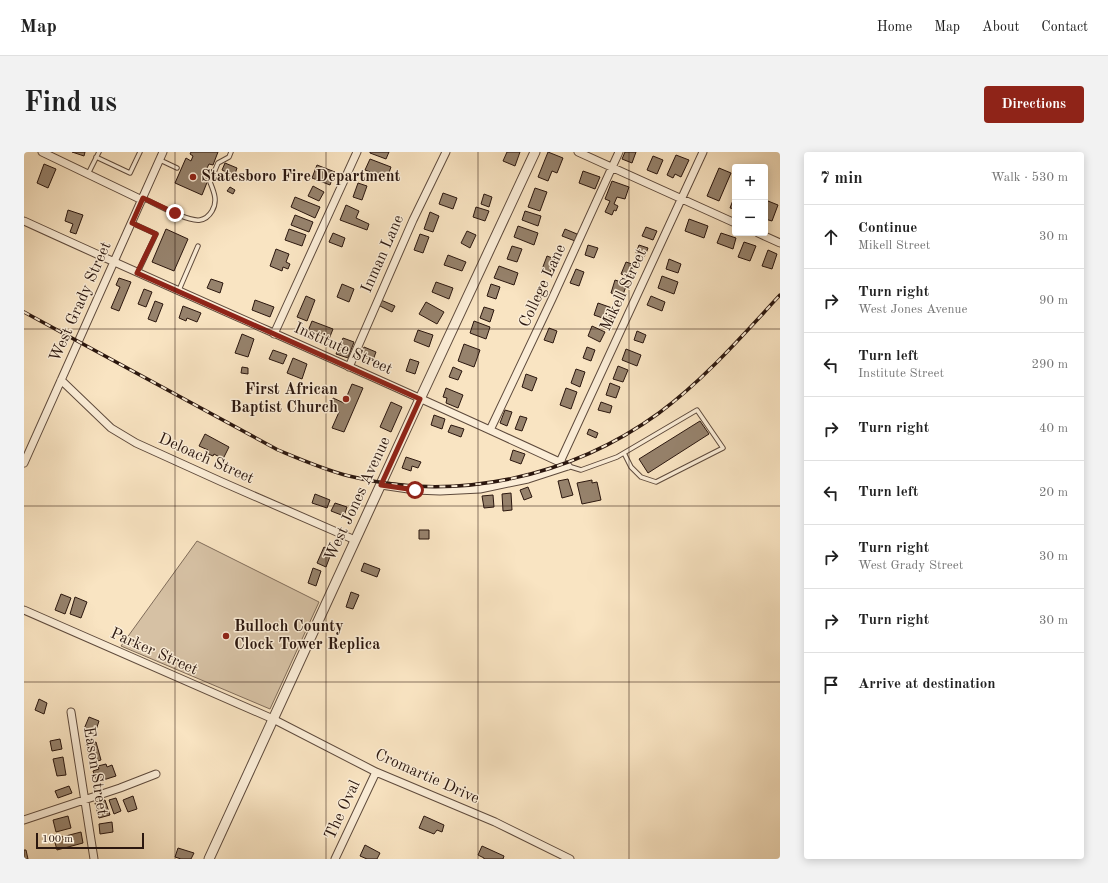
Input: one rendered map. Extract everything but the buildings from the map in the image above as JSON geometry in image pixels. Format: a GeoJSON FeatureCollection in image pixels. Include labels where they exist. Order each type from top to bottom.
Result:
{"type":"FeatureCollection","features":[{"type":"Feature","properties":{"kind":"street"},"geometry":{"type":"LineString","coordinates":[[42,152],[143,199]]}},
{"type":"Feature","properties":{"kind":"street","name":"West Grady Street"},"geometry":{"type":"LineString","coordinates":[[24,463],[163,152]]}},
{"type":"Feature","properties":{"kind":"street"},"geometry":{"type":"LineString","coordinates":[[274,334],[357,152]]}},
{"type":"Feature","properties":{"kind":"street","name":"Inman Lane"},"geometry":{"type":"LineString","coordinates":[[348,367],[413,220],[446,152]]}},
{"type":"Feature","properties":{"kind":"street","name":"West Jones Avenue"},"geometry":{"type":"LineString","coordinates":[[209,859],[535,152]]}},
{"type":"Feature","properties":{"kind":"street"},"geometry":{"type":"LineString","coordinates":[[578,152],[732,222]]}},
{"type":"Feature","properties":{"kind":"street","name":"College Lane"},"geometry":{"type":"LineString","coordinates":[[490,430],[619,152]]}},
{"type":"Feature","properties":{"kind":"street","name":"Mikell Street"},"geometry":{"type":"LineString","coordinates":[[560,462],[703,152]]}},
{"type":"Feature","properties":{"kind":"street","name":"Institute Street"},"geometry":{"type":"LineString","coordinates":[[24,221],[114,263],[568,466]]}},
{"type":"Feature","properties":{"kind":"street"},"geometry":{"type":"LineString","coordinates":[[765,236],[780,243]]}},
{"type":"Feature","properties":{"kind":"street","name":"Deloach Street"},"geometry":{"type":"LineString","coordinates":[[61,380],[111,428],[136,443],[355,540]]}},
{"type":"Feature","properties":{"kind":"street"},"geometry":{"type":"LineString","coordinates":[[381,485],[415,490],[440,491],[480,489],[528,479],[568,466]]}},
{"type":"Feature","properties":{"kind":"street","name":"Parker Street"},"geometry":{"type":"LineString","coordinates":[[24,610],[273,719]]}},
{"type":"Feature","properties":{"kind":"street","name":"Eason Street"},"geometry":{"type":"LineString","coordinates":[[72,712],[94,859]]}},
{"type":"Feature","properties":{"kind":"street","name":"Cromartie Drive"},"geometry":{"type":"LineString","coordinates":[[273,719],[376,772],[495,822],[570,859]]}},
{"type":"Feature","properties":{"kind":"street","name":"The Oval"},"geometry":{"type":"LineString","coordinates":[[335,859],[376,772]]}},
{"type":"Feature","properties":{"kind":"street"},"geometry":{"type":"LineString","coordinates":[[24,820],[156,774]]}},
{"type":"Feature","properties":{"kind":"lane"},"geometry":{"type":"LineString","coordinates":[[88,174],[99,152]]}},
{"type":"Feature","properties":{"kind":"lane"},"geometry":{"type":"LineString","coordinates":[[96,157],[130,173],[140,152]]}},
{"type":"Feature","properties":{"kind":"lane"},"geometry":{"type":"LineString","coordinates":[[143,199],[192,220],[200,220],[208,217],[216,200],[215,193],[210,182],[218,163],[229,157],[231,152]]}},
{"type":"Feature","properties":{"kind":"lane"},"geometry":{"type":"LineString","coordinates":[[160,160],[177,168]]}},
{"type":"Feature","properties":{"kind":"lane"},"geometry":{"type":"LineString","coordinates":[[132,223],[156,234],[137,273]]}},
{"type":"Feature","properties":{"kind":"lane"},"geometry":{"type":"LineString","coordinates":[[178,291],[198,246]]}},
{"type":"Feature","properties":{"kind":"lane"},"geometry":{"type":"LineString","coordinates":[[568,466],[581,470],[617,457],[697,410],[723,448],[656,482],[641,477],[631,467],[624,453]]}},
{"type":"Feature","properties":{"kind":"shaded area"},"geometry":{"type":"Polygon","coordinates":[[[197,541],[319,602],[270,709],[121,646],[197,541]]]}},
{"type":"Feature","properties":{"kind":"railway"},"geometry":{"type":"LineString","coordinates":[[24,312],[278,450],[340,474],[389,484],[430,487],[471,485],[511,479],[550,468],[588,454],[625,435],[659,413],[692,386],[737,342],[780,295]]}},
{"type":"Feature","properties":{"kind":"place","name":"Statesboro Fire Department"},"geometry":{"type":"Point","coordinates":[193,177]}},
{"type":"Feature","properties":{"kind":"place","name":"First African Baptist Church"},"geometry":{"type":"Point","coordinates":[346,399]}},
{"type":"Feature","properties":{"kind":"place","name":"Bulloch County Clock Tower Replica"},"geometry":{"type":"Point","coordinates":[226,636]}},
{"type":"Feature","properties":{"kind":"route"},"geometry":{"type":"LineString","coordinates":[[175,213],[143,198],[132,223],[156,234],[137,273],[420,399],[381,485],[415,490]]}}]}
